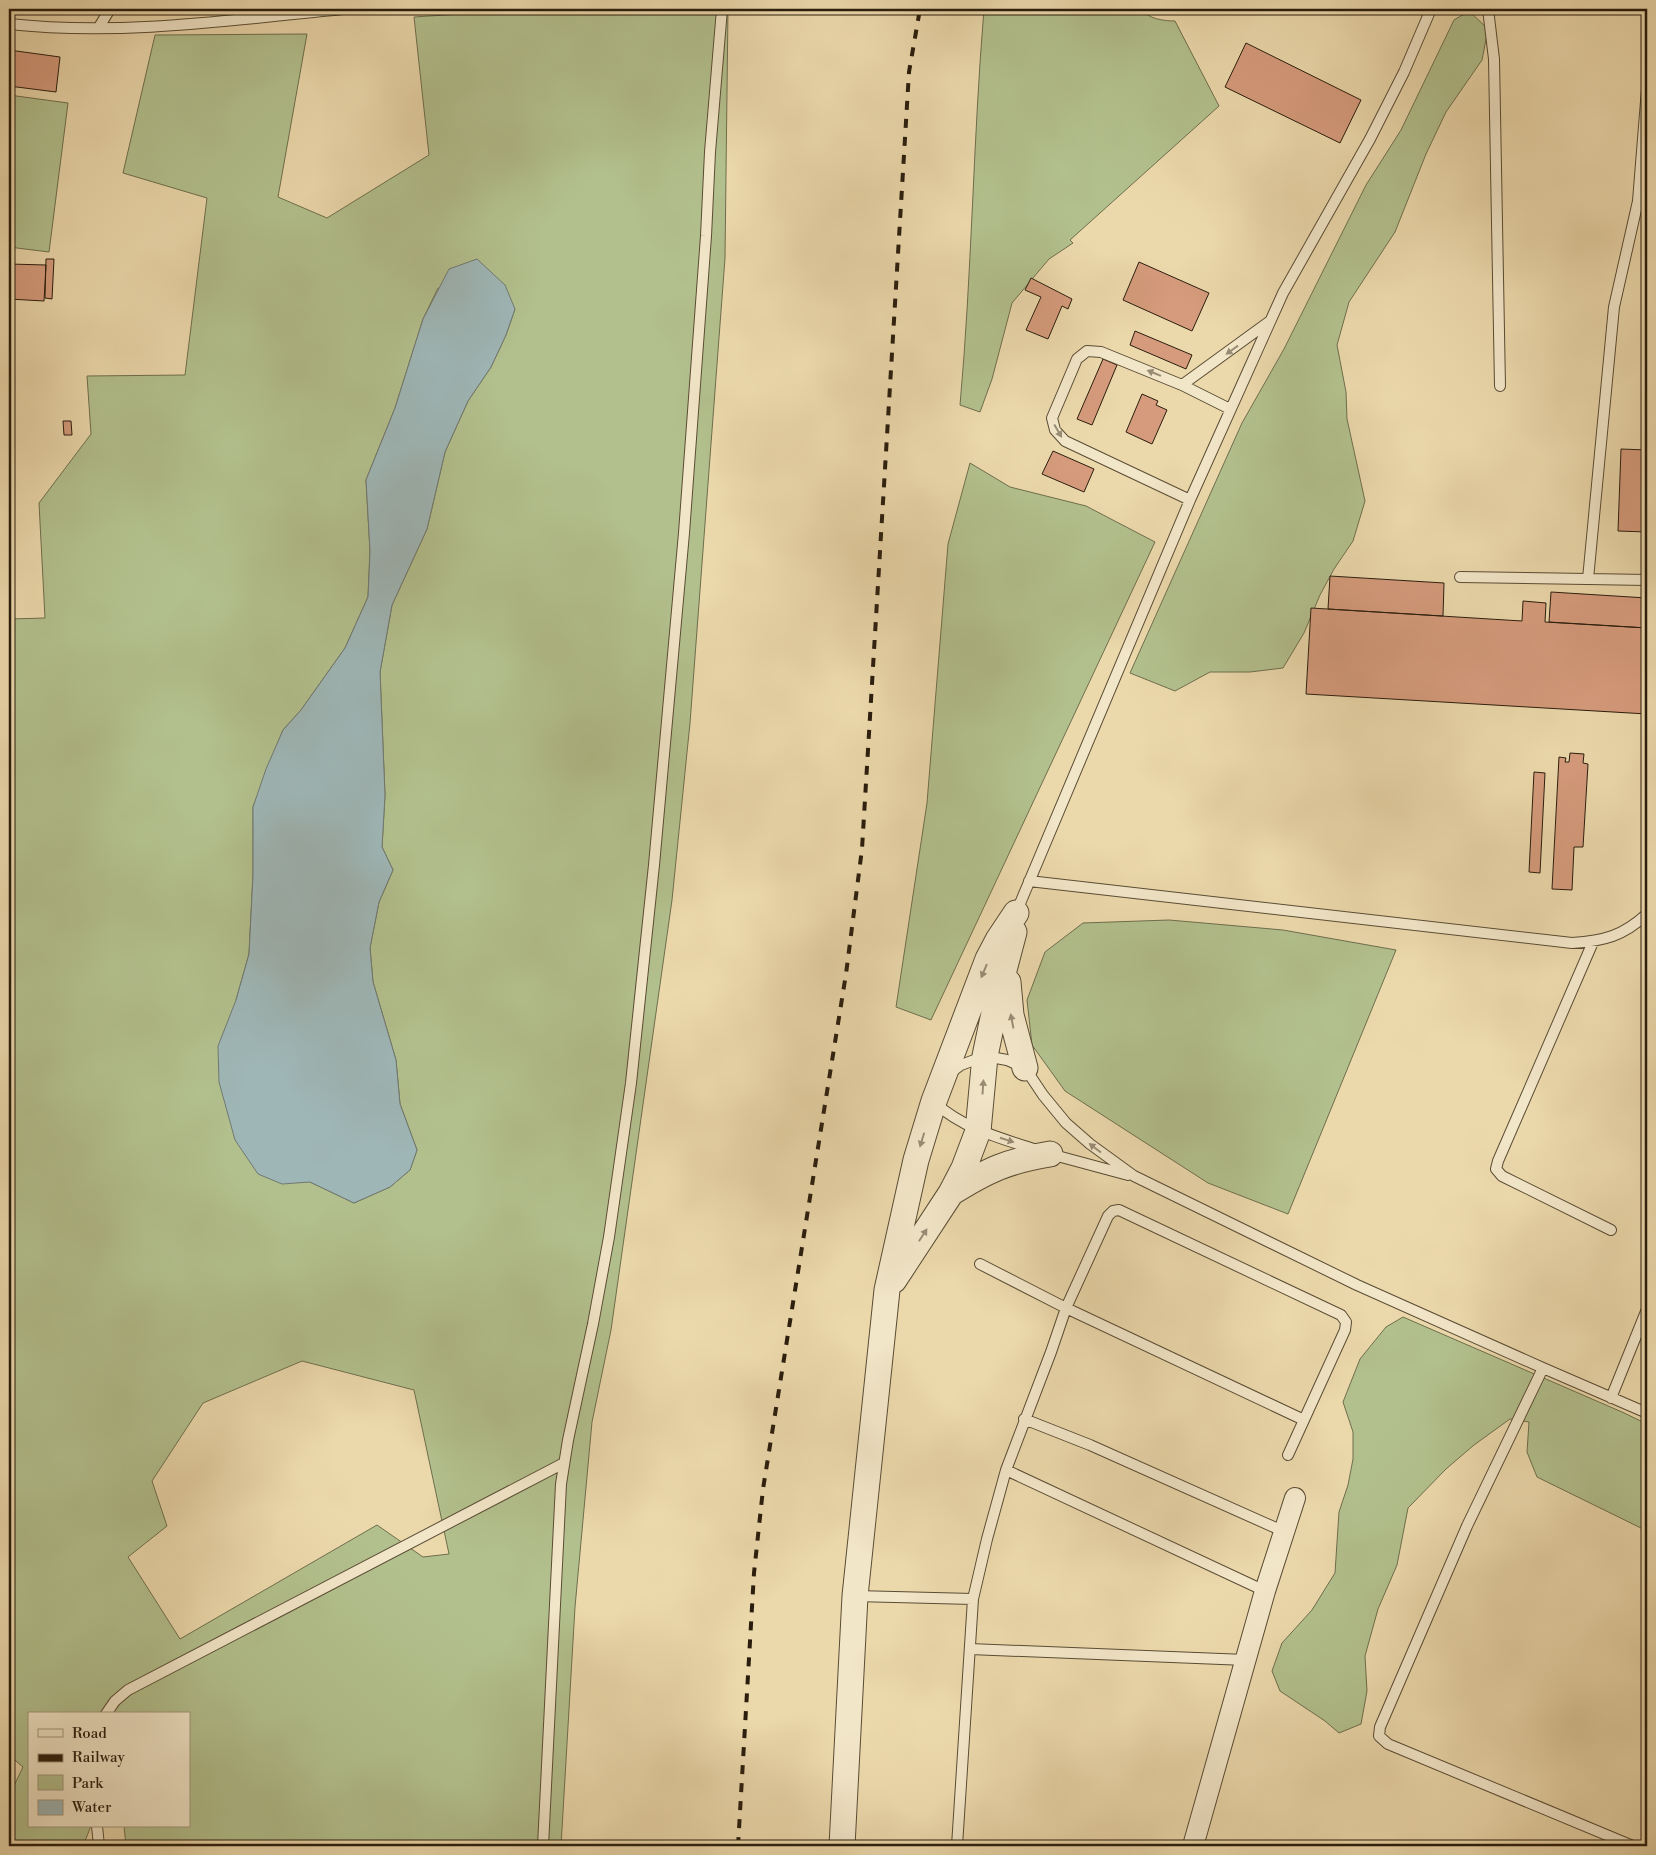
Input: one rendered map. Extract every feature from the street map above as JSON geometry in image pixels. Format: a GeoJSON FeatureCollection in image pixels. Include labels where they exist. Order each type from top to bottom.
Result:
{"type":"FeatureCollection","features":[{"type":"Feature","properties":{"kind":"street"},"geometry":{"type":"LineString","coordinates":[[1016,913],[1009,953],[1007,987],[1011,1015],[1025,1068]]}},
{"type":"Feature","properties":{"kind":"street"},"geometry":{"type":"LineString","coordinates":[[842,1846],[855,1596],[887,1290],[906,1196],[934,1101],[988,959],[1016,913]]}},
{"type":"Feature","properties":{"kind":"street"},"geometry":{"type":"LineString","coordinates":[[887,1290],[951,1193],[964,1168],[978,1131],[986,1056],[998,989],[1009,953]]}},
{"type":"Feature","properties":{"kind":"street"},"geometry":{"type":"LineString","coordinates":[[951,1193],[981,1174],[1003,1165],[1022,1158],[1050,1154]]}},
{"type":"Feature","properties":{"kind":"street"},"geometry":{"type":"LineString","coordinates":[[1193,1846],[1265,1591],[1295,1498]]}},
{"type":"Feature","properties":{"kind":"lane"},"geometry":{"type":"LineString","coordinates":[[98,27],[110,9]]}},
{"type":"Feature","properties":{"kind":"lane"},"geometry":{"type":"LineString","coordinates":[[9,24],[98,27],[188,25],[343,9]]}},
{"type":"Feature","properties":{"kind":"lane"},"geometry":{"type":"LineString","coordinates":[[543,1846],[554,1657],[559,1513],[564,1463],[601,1281],[618,1179],[631,1083],[654,865],[684,533],[706,236],[710,152],[722,9]]}},
{"type":"Feature","properties":{"kind":"lane"},"geometry":{"type":"LineString","coordinates":[[1016,913],[1190,500],[1283,293],[1370,139],[1396,89],[1431,9]]}},
{"type":"Feature","properties":{"kind":"lane"},"geometry":{"type":"LineString","coordinates":[[1488,9],[1494,58],[1500,386]]}},
{"type":"Feature","properties":{"kind":"lane"},"geometry":{"type":"LineString","coordinates":[[1588,579],[1614,307],[1638,201],[1647,88]]}},
{"type":"Feature","properties":{"kind":"lane"},"geometry":{"type":"LineString","coordinates":[[1182,385],[1271,321]]}},
{"type":"Feature","properties":{"kind":"lane"},"geometry":{"type":"LineString","coordinates":[[1190,500],[1065,441],[1055,430],[1052,418],[1077,359],[1087,351],[1101,352],[1182,385],[1230,409]]}},
{"type":"Feature","properties":{"kind":"lane"},"geometry":{"type":"LineString","coordinates":[[1460,577],[1647,580]]}},
{"type":"Feature","properties":{"kind":"lane"},"geometry":{"type":"LineString","coordinates":[[1029,880],[1572,943],[1593,942],[1610,937],[1633,927],[1647,914]]}},
{"type":"Feature","properties":{"kind":"lane"},"geometry":{"type":"LineString","coordinates":[[1593,942],[1496,1169],[1502,1176],[1611,1230]]}},
{"type":"Feature","properties":{"kind":"lane"},"geometry":{"type":"LineString","coordinates":[[944,1077],[961,1065],[986,1056],[1007,1060],[1025,1068],[1066,1123],[1090,1144],[1134,1176],[1357,1285],[1647,1413]]}},
{"type":"Feature","properties":{"kind":"lane"},"geometry":{"type":"LineString","coordinates":[[934,1101],[949,1115],[978,1131],[1050,1154],[1134,1176]]}},
{"type":"Feature","properties":{"kind":"lane"},"geometry":{"type":"LineString","coordinates":[[957,1846],[973,1599],[987,1539],[1006,1470],[1066,1308],[1108,1216],[1113,1211],[1119,1210],[1129,1214],[1341,1316],[1346,1322],[1345,1330],[1288,1455]]}},
{"type":"Feature","properties":{"kind":"lane"},"geometry":{"type":"LineString","coordinates":[[980,1264],[1066,1308],[1304,1420]]}},
{"type":"Feature","properties":{"kind":"lane"},"geometry":{"type":"LineString","coordinates":[[1611,1398],[1647,1309]]}},
{"type":"Feature","properties":{"kind":"lane"},"geometry":{"type":"LineString","coordinates":[[1543,1368],[1467,1526],[1380,1727],[1379,1736],[1388,1744],[1633,1846]]}},
{"type":"Feature","properties":{"kind":"lane"},"geometry":{"type":"LineString","coordinates":[[1024,1419],[1090,1446],[1284,1532]]}},
{"type":"Feature","properties":{"kind":"lane"},"geometry":{"type":"LineString","coordinates":[[107,1712],[128,1690],[564,1463]]}},
{"type":"Feature","properties":{"kind":"lane"},"geometry":{"type":"LineString","coordinates":[[1006,1470],[1265,1591]]}},
{"type":"Feature","properties":{"kind":"lane"},"geometry":{"type":"LineString","coordinates":[[855,1596],[973,1599]]}},
{"type":"Feature","properties":{"kind":"lane"},"geometry":{"type":"LineString","coordinates":[[970,1649],[1246,1660]]}},
{"type":"Feature","properties":{"kind":"lane"},"geometry":{"type":"LineString","coordinates":[[97,1828],[99,1846]]}},
{"type":"Feature","properties":{"kind":"green space"},"geometry":{"type":"Polygon","coordinates":[[[539,9],[728,9],[725,258],[690,723],[672,900],[611,1330],[592,1422],[575,1607],[561,1846],[126,1846],[124,1828],[190,1828],[190,1712],[28,1712],[28,1828],[90,1828],[83,1846],[9,1846],[9,1796],[23,1767],[9,1755],[9,619],[45,618],[39,503],[91,434],[87,376],[185,375],[207,198],[123,173],[155,35],[307,34],[278,197],[327,218],[429,155],[414,17],[539,9]],[[438,288],[423,319],[395,408],[366,480],[370,551],[368,597],[345,648],[301,710],[283,730],[253,807],[253,875],[249,954],[236,1000],[310,1182],[354,1203],[390,1187],[410,1170],[417,1150],[400,1104],[396,1060],[373,982],[370,948],[379,902],[393,870],[382,847],[385,795],[380,672],[392,605],[427,529],[445,452],[468,401],[491,367],[506,335],[515,309],[438,288]],[[302,1361],[203,1403],[152,1481],[167,1526],[128,1557],[180,1639],[377,1525],[423,1557],[449,1554],[414,1390],[302,1361]]]}},
{"type":"Feature","properties":{"kind":"green space"},"geometry":{"type":"Polygon","coordinates":[[[984,9],[1142,9],[1152,17],[1175,21],[1219,106],[1070,240],[1073,243],[1049,259],[1012,303],[992,379],[980,412],[960,405],[984,9]]]}},
{"type":"Feature","properties":{"kind":"green space"},"geometry":{"type":"Polygon","coordinates":[[[1469,11],[1488,29],[1482,60],[1446,112],[1426,154],[1395,232],[1349,302],[1337,345],[1346,392],[1347,419],[1365,501],[1353,541],[1334,569],[1320,595],[1304,633],[1283,668],[1250,672],[1210,672],[1175,691],[1130,673],[1242,423],[1284,349],[1366,185],[1401,130],[1454,20],[1469,11]]]}},
{"type":"Feature","properties":{"kind":"green space"},"geometry":{"type":"Polygon","coordinates":[[[9,95],[68,103],[49,252],[9,247],[9,95]]]}},
{"type":"Feature","properties":{"kind":"green space"},"geometry":{"type":"Polygon","coordinates":[[[970,463],[1010,487],[1086,506],[1155,542],[931,1020],[896,1007],[927,803],[948,544],[970,463]]]}},
{"type":"Feature","properties":{"kind":"green space"},"geometry":{"type":"Polygon","coordinates":[[[1169,920],[1283,930],[1396,950],[1288,1214],[1208,1183],[1065,1091],[1032,1045],[1027,1000],[1045,952],[1083,923],[1169,920]]]}},
{"type":"Feature","properties":{"kind":"green space"},"geometry":{"type":"Polygon","coordinates":[[[1403,1317],[1647,1424],[1647,1531],[1537,1477],[1527,1452],[1529,1422],[1510,1419],[1474,1445],[1446,1469],[1408,1508],[1397,1565],[1378,1609],[1365,1656],[1367,1691],[1361,1724],[1339,1733],[1325,1721],[1280,1691],[1272,1671],[1282,1643],[1312,1610],[1335,1573],[1339,1512],[1348,1485],[1353,1459],[1353,1432],[1343,1402],[1360,1359],[1386,1327],[1403,1317]]]}},
{"type":"Feature","properties":{"kind":"water"},"geometry":{"type":"Polygon","coordinates":[[[477,259],[505,285],[515,309],[506,335],[491,367],[468,401],[445,452],[427,529],[392,605],[380,672],[385,795],[382,847],[393,870],[379,902],[370,948],[373,982],[396,1060],[400,1104],[417,1150],[410,1170],[390,1187],[354,1203],[310,1182],[282,1184],[258,1174],[235,1140],[219,1082],[218,1046],[236,1000],[249,954],[253,875],[253,807],[266,769],[283,730],[301,710],[345,648],[368,597],[370,551],[366,480],[395,408],[423,319],[449,269],[477,259]]]}},
{"type":"Feature","properties":{"kind":"building"},"geometry":{"type":"Polygon","coordinates":[[[1246,43],[1361,100],[1340,143],[1225,87],[1246,43]]]}},
{"type":"Feature","properties":{"kind":"building"},"geometry":{"type":"Polygon","coordinates":[[[9,50],[60,57],[56,92],[9,86],[9,50]]]}},
{"type":"Feature","properties":{"kind":"building"},"geometry":{"type":"Polygon","coordinates":[[[46,259],[54,259],[52,299],[45,298],[46,259]]]}},
{"type":"Feature","properties":{"kind":"building"},"geometry":{"type":"Polygon","coordinates":[[[1139,262],[1209,293],[1192,331],[1123,300],[1139,262]]]}},
{"type":"Feature","properties":{"kind":"building"},"geometry":{"type":"Polygon","coordinates":[[[9,264],[46,265],[44,301],[9,299],[9,264]]]}},
{"type":"Feature","properties":{"kind":"building"},"geometry":{"type":"Polygon","coordinates":[[[1031,278],[1072,299],[1068,309],[1062,306],[1048,339],[1026,330],[1041,297],[1025,290],[1031,278]]]}},
{"type":"Feature","properties":{"kind":"building"},"geometry":{"type":"Polygon","coordinates":[[[1135,331],[1192,355],[1186,369],[1130,345],[1135,331]]]}},
{"type":"Feature","properties":{"kind":"building"},"geometry":{"type":"Polygon","coordinates":[[[1103,359],[1117,365],[1092,425],[1077,419],[1103,359]]]}},
{"type":"Feature","properties":{"kind":"building"},"geometry":{"type":"Polygon","coordinates":[[[1142,394],[1158,401],[1156,405],[1167,410],[1152,444],[1126,432],[1142,394]]]}},
{"type":"Feature","properties":{"kind":"building"},"geometry":{"type":"Polygon","coordinates":[[[63,421],[71,421],[72,435],[64,435],[63,421]]]}},
{"type":"Feature","properties":{"kind":"building"},"geometry":{"type":"Polygon","coordinates":[[[1621,449],[1647,450],[1647,532],[1618,531],[1621,449]]]}},
{"type":"Feature","properties":{"kind":"building"},"geometry":{"type":"Polygon","coordinates":[[[1053,451],[1094,469],[1084,492],[1042,474],[1053,451]]]}},
{"type":"Feature","properties":{"kind":"building"},"geometry":{"type":"Polygon","coordinates":[[[1330,576],[1444,583],[1443,616],[1328,609],[1330,576]]]}},
{"type":"Feature","properties":{"kind":"building"},"geometry":{"type":"Polygon","coordinates":[[[1551,592],[1647,598],[1647,628],[1549,622],[1551,592]]]}},
{"type":"Feature","properties":{"kind":"building"},"geometry":{"type":"Polygon","coordinates":[[[1523,601],[1546,603],[1545,622],[1647,628],[1647,714],[1306,694],[1311,608],[1522,621],[1523,601]]]}},
{"type":"Feature","properties":{"kind":"building"},"geometry":{"type":"Polygon","coordinates":[[[1570,753],[1584,754],[1583,763],[1588,764],[1583,847],[1574,847],[1572,890],[1552,889],[1559,757],[1566,758],[1565,762],[1569,762],[1570,753]]]}},
{"type":"Feature","properties":{"kind":"building"},"geometry":{"type":"Polygon","coordinates":[[[1534,772],[1545,773],[1540,873],[1529,872],[1534,772]]]}},
{"type":"Feature","properties":{"kind":"railway"},"geometry":{"type":"LineString","coordinates":[[738,1846],[754,1573],[763,1489],[846,974],[862,849],[909,72],[920,9]]}}]}
